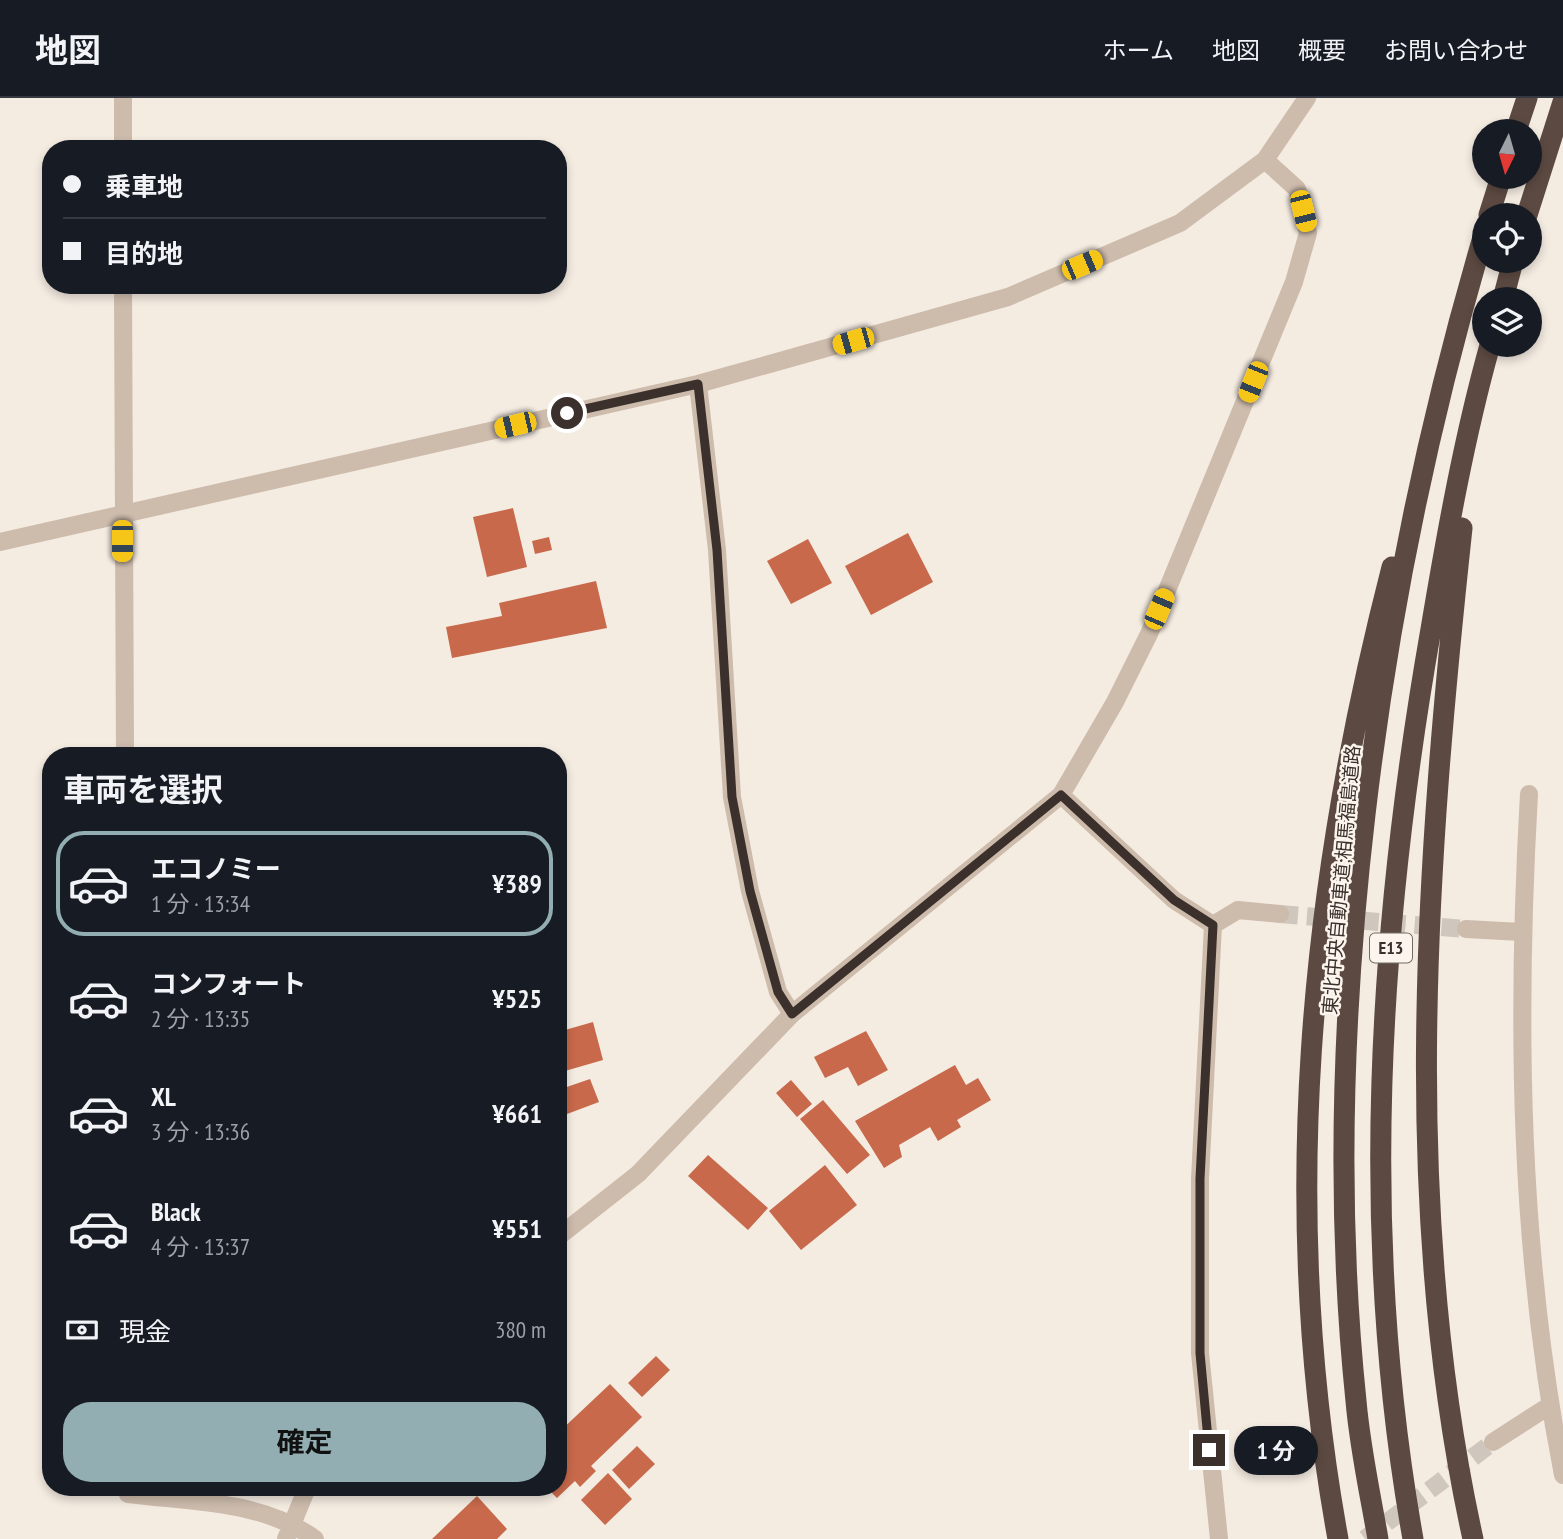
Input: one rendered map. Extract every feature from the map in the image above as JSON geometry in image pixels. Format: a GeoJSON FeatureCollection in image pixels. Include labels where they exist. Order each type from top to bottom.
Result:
{"type":"FeatureCollection","features":[{"type":"Feature","properties":{"kind":"highway"},"geometry":{"type":"LineString","coordinates":[[1520,119],[1527,98]]}},
{"type":"Feature","properties":{"kind":"highway"},"geometry":{"type":"LineString","coordinates":[[1531,203],[1563,102]]}},
{"type":"Feature","properties":{"kind":"highway","name":"東北中央自動車道;相馬福島道路"},"geometry":{"type":"LineString","coordinates":[[1378,1539],[1356,1406],[1346,1261],[1344,1166],[1351,992],[1364,838],[1402,582],[1443,379],[1473,273]]}},
{"type":"Feature","properties":{"kind":"highway","name":"E13"},"geometry":{"type":"LineString","coordinates":[[1413,1539],[1401,1473],[1384,1328],[1379,1164],[1381,1086],[1393,914],[1419,699],[1460,472],[1486,357]]}},
{"type":"Feature","properties":{"kind":"highway"},"geometry":{"type":"LineString","coordinates":[[1474,1539],[1452,1420],[1439,1326],[1431,1199],[1429,1040],[1441,739],[1464,506],[1487,357]]}},
{"type":"Feature","properties":{"kind":"highway"},"geometry":{"type":"LineString","coordinates":[[1338,1539],[1327,1480],[1309,1295],[1306,1175],[1311,1020],[1320,931],[1360,707],[1385,595],[1443,379]]}},
{"type":"Feature","properties":{"kind":"street"},"geometry":{"type":"LineString","coordinates":[[123,98],[123,140]]}},
{"type":"Feature","properties":{"kind":"street"},"geometry":{"type":"LineString","coordinates":[[0,541],[698,384],[1008,297],[1180,223],[1265,160],[1307,98]]}},
{"type":"Feature","properties":{"kind":"street"},"geometry":{"type":"LineString","coordinates":[[567,1230],[639,1174],[792,1014],[1061,795],[1115,702],[1149,634],[1294,282],[1308,233],[1297,189],[1265,160]]}},
{"type":"Feature","properties":{"kind":"street"},"geometry":{"type":"LineString","coordinates":[[122,294],[125,747]]}},
{"type":"Feature","properties":{"kind":"street"},"geometry":{"type":"LineString","coordinates":[[698,384],[717,550],[732,797],[750,891],[778,992],[792,1014]]}},
{"type":"Feature","properties":{"kind":"street"},"geometry":{"type":"LineString","coordinates":[[1529,794],[1521,932],[1528,1222],[1549,1406],[1563,1475]]}},
{"type":"Feature","properties":{"kind":"street"},"geometry":{"type":"LineString","coordinates":[[1061,795],[1174,900],[1213,925]]}},
{"type":"Feature","properties":{"kind":"street"},"geometry":{"type":"LineString","coordinates":[[1213,925],[1238,910],[1280,914]]}},
{"type":"Feature","properties":{"kind":"street"},"geometry":{"type":"LineString","coordinates":[[1213,925],[1200,1179],[1200,1353],[1219,1539]]}},
{"type":"Feature","properties":{"kind":"street"},"geometry":{"type":"LineString","coordinates":[[1466,929],[1521,932]]}},
{"type":"Feature","properties":{"kind":"street"},"geometry":{"type":"LineString","coordinates":[[1493,1442],[1549,1406]]}},
{"type":"Feature","properties":{"kind":"street"},"geometry":{"type":"LineString","coordinates":[[144,1496],[257,1510],[289,1530],[315,1539]]}},
{"type":"Feature","properties":{"kind":"street"},"geometry":{"type":"LineString","coordinates":[[289,1530],[304,1496]]}},
{"type":"Feature","properties":{"kind":"building"},"geometry":{"type":"Polygon","coordinates":[[[513,508],[527,567],[487,577],[473,517],[513,508]]]}},
{"type":"Feature","properties":{"kind":"building"},"geometry":{"type":"Polygon","coordinates":[[[908,533],[933,582],[871,615],[845,566],[908,533]]]}},
{"type":"Feature","properties":{"kind":"building"},"geometry":{"type":"Polygon","coordinates":[[[549,537],[552,550],[535,554],[532,541],[549,537]]]}},
{"type":"Feature","properties":{"kind":"building"},"geometry":{"type":"Polygon","coordinates":[[[808,539],[832,583],[791,604],[767,561],[808,539]]]}},
{"type":"Feature","properties":{"kind":"building"},"geometry":{"type":"Polygon","coordinates":[[[596,581],[607,628],[452,658],[446,627],[502,616],[499,603],[596,581]]]}},
{"type":"Feature","properties":{"kind":"building"},"geometry":{"type":"Polygon","coordinates":[[[593,1022],[603,1060],[567,1070],[567,1029],[593,1022]]]}},
{"type":"Feature","properties":{"kind":"building"},"geometry":{"type":"Polygon","coordinates":[[[866,1031],[888,1070],[858,1086],[848,1067],[825,1078],[814,1057],[866,1031]]]}},
{"type":"Feature","properties":{"kind":"building"},"geometry":{"type":"Polygon","coordinates":[[[955,1065],[966,1085],[978,1078],[991,1100],[957,1120],[961,1127],[938,1141],[930,1127],[899,1145],[902,1157],[884,1168],[855,1121],[955,1065]]]}},
{"type":"Feature","properties":{"kind":"building"},"geometry":{"type":"Polygon","coordinates":[[[590,1079],[599,1102],[567,1114],[567,1087],[590,1079]]]}},
{"type":"Feature","properties":{"kind":"building"},"geometry":{"type":"Polygon","coordinates":[[[791,1080],[812,1104],[797,1117],[776,1093],[791,1080]]]}},
{"type":"Feature","properties":{"kind":"building"},"geometry":{"type":"Polygon","coordinates":[[[823,1100],[870,1155],[847,1174],[800,1119],[823,1100]]]}},
{"type":"Feature","properties":{"kind":"building"},"geometry":{"type":"Polygon","coordinates":[[[708,1155],[768,1208],[748,1230],[688,1176],[708,1155]]]}},
{"type":"Feature","properties":{"kind":"building"},"geometry":{"type":"Polygon","coordinates":[[[825,1165],[857,1205],[801,1250],[769,1211],[825,1165]]]}},
{"type":"Feature","properties":{"kind":"building"},"geometry":{"type":"Polygon","coordinates":[[[656,1356],[670,1370],[642,1397],[628,1383],[656,1356]]]}},
{"type":"Feature","properties":{"kind":"building"},"geometry":{"type":"Polygon","coordinates":[[[610,1384],[642,1417],[591,1466],[596,1471],[580,1487],[575,1481],[567,1489],[567,1425],[610,1384]]]}},
{"type":"Feature","properties":{"kind":"building"},"geometry":{"type":"Polygon","coordinates":[[[637,1446],[655,1464],[629,1489],[612,1470],[637,1446]]]}},
{"type":"Feature","properties":{"kind":"building"},"geometry":{"type":"Polygon","coordinates":[[[608,1473],[632,1499],[605,1525],[581,1500],[608,1473]]]}},
{"type":"Feature","properties":{"kind":"building"},"geometry":{"type":"Polygon","coordinates":[[[477,1496],[507,1529],[497,1539],[432,1539],[477,1496]]]}},
{"type":"Feature","properties":{"kind":"tunnel"},"geometry":{"type":"LineString","coordinates":[[1280,914],[1466,929]]}},
{"type":"Feature","properties":{"kind":"tunnel"},"geometry":{"type":"LineString","coordinates":[[1365,1539],[1493,1442]]}},
{"type":"Feature","properties":{"kind":"route"},"geometry":{"type":"LineString","coordinates":[[567,413],[698,384],[717,550],[732,797],[750,891],[778,992],[792,1014],[1061,795],[1174,900],[1213,925],[1200,1179],[1200,1353],[1209,1450]]}}]}
